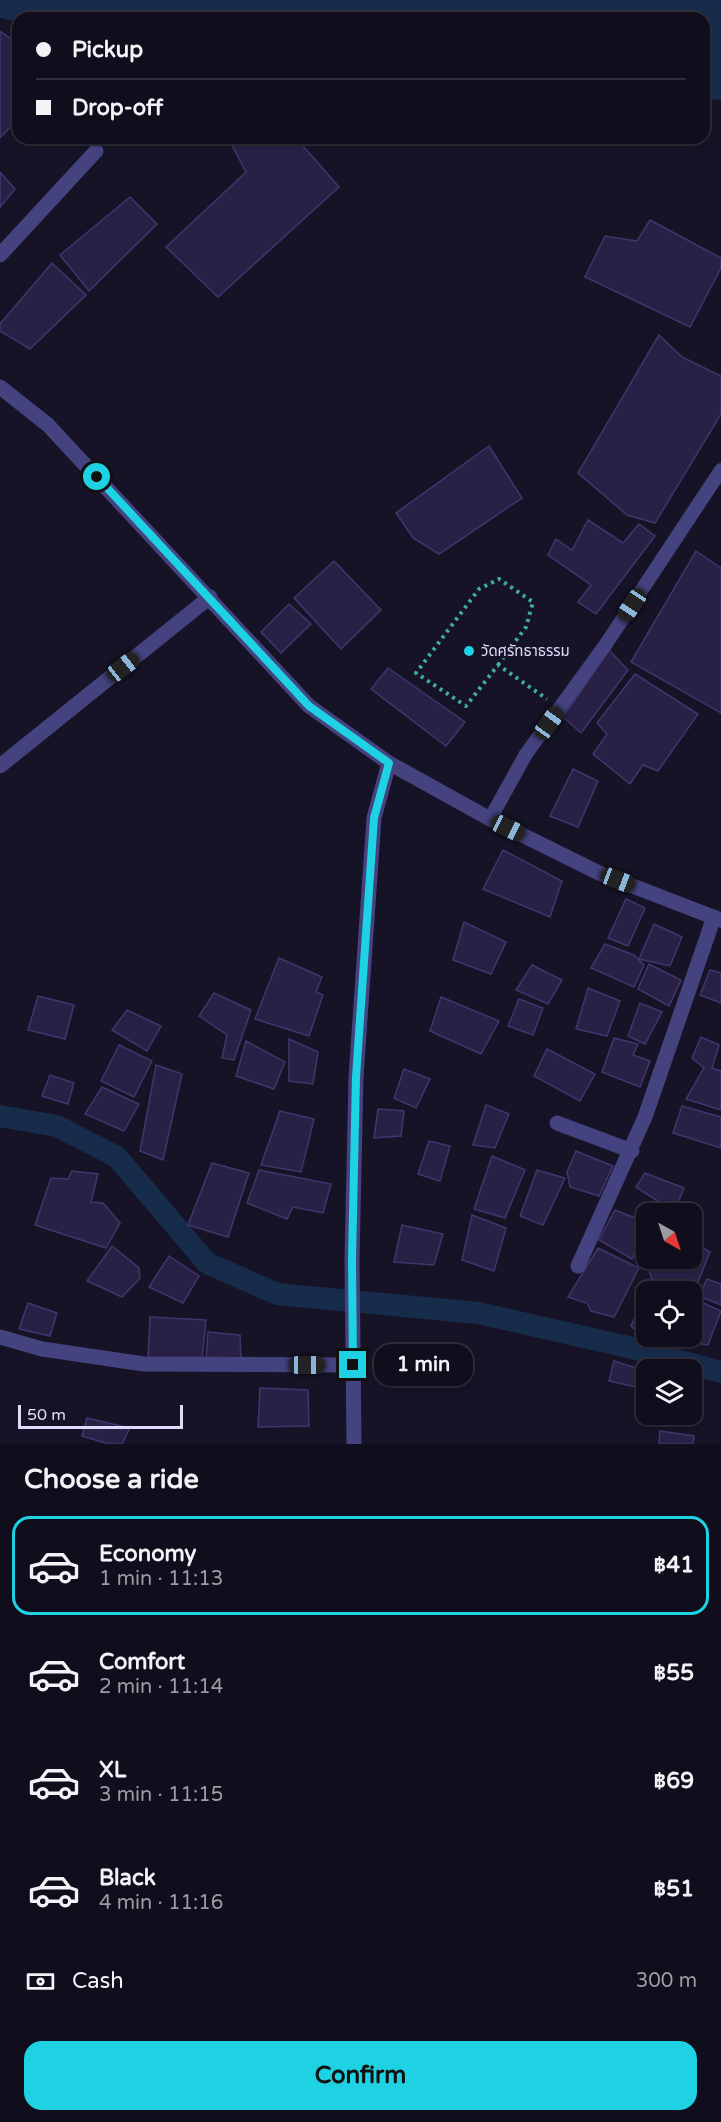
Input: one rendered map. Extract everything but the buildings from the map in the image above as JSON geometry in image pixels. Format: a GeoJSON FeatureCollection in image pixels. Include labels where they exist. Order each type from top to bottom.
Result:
{"type":"FeatureCollection","features":[{"type":"Feature","properties":{"kind":"street"},"geometry":{"type":"LineString","coordinates":[[0,255],[96,151]]}},
{"type":"Feature","properties":{"kind":"street"},"geometry":{"type":"LineString","coordinates":[[0,387],[48,425],[309,706],[389,763],[490,819],[599,873],[717,919],[632,1150],[578,1266]]}},
{"type":"Feature","properties":{"kind":"street"},"geometry":{"type":"LineString","coordinates":[[0,766],[210,597]]}},
{"type":"Feature","properties":{"kind":"street"},"geometry":{"type":"LineString","coordinates":[[354,1444],[352,1259],[356,1077],[374,829],[389,763]]}},
{"type":"Feature","properties":{"kind":"street"},"geometry":{"type":"LineString","coordinates":[[557,1123],[632,1150]]}},
{"type":"Feature","properties":{"kind":"street"},"geometry":{"type":"LineString","coordinates":[[0,1337],[42,1349],[144,1364],[353,1362]]}},
{"type":"Feature","properties":{"kind":"lane"},"geometry":{"type":"LineString","coordinates":[[490,819],[526,754],[560,708],[721,470]]}},
{"type":"Feature","properties":{"kind":"path"},"geometry":{"type":"LineString","coordinates":[[499,579],[532,602],[526,627],[498,665],[466,706],[416,673],[479,589],[499,579]]}},
{"type":"Feature","properties":{"kind":"path"},"geometry":{"type":"LineString","coordinates":[[498,665],[560,708]]}},
{"type":"Feature","properties":{"kind":"water"},"geometry":{"type":"Polygon","coordinates":[[[0,0],[721,0],[721,100],[710,99],[710,12],[12,12],[12,21],[0,18],[0,0]]]}},
{"type":"Feature","properties":{"kind":"waterway"},"geometry":{"type":"LineString","coordinates":[[0,1116],[57,1126],[117,1157],[207,1263],[277,1294],[478,1313],[628,1347],[721,1372]]}},
{"type":"Feature","properties":{"kind":"place","name":"วัดศรัทธาธรรม"},"geometry":{"type":"Point","coordinates":[469,651]}},
{"type":"Feature","properties":{"kind":"route"},"geometry":{"type":"LineString","coordinates":[[97,477],[309,706],[389,763],[374,818],[356,1077],[352,1259],[353,1365]]}}]}
